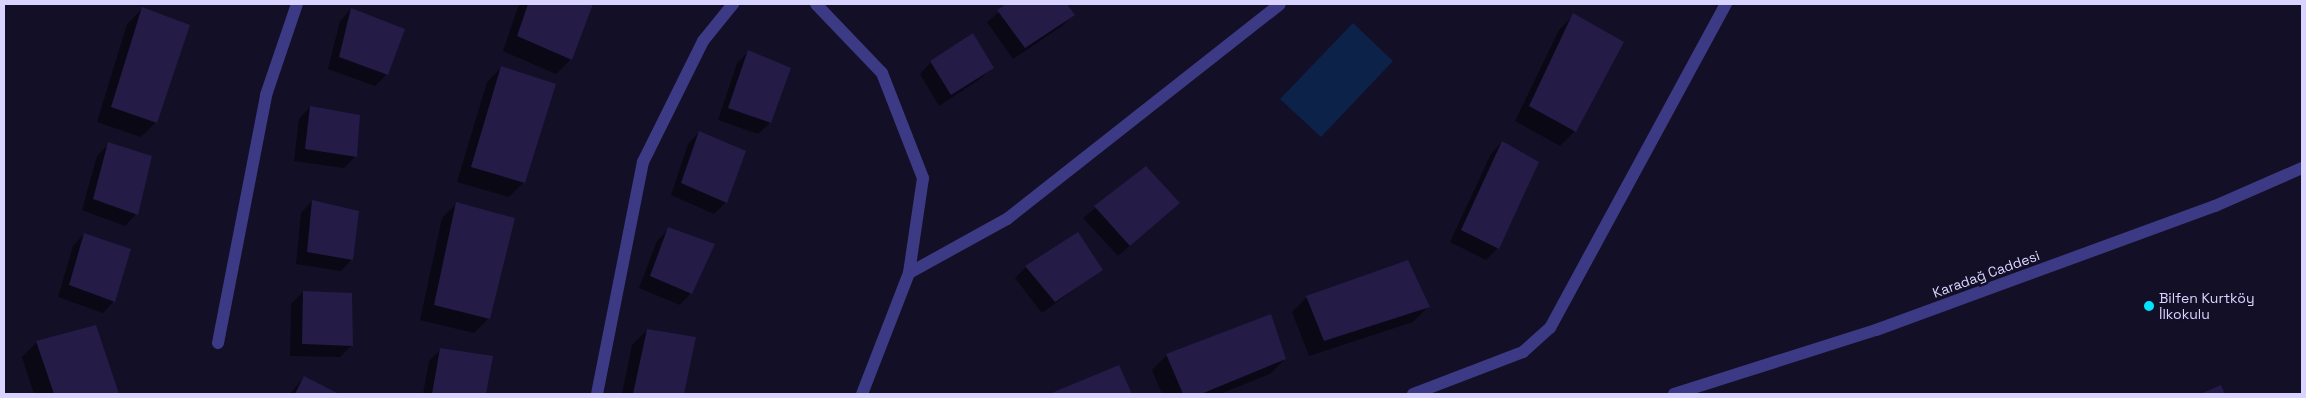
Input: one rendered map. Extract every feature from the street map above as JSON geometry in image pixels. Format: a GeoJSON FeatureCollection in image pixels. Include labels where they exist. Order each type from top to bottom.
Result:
{"type":"FeatureCollection","features":[{"type":"Feature","properties":{"kind":"street"},"geometry":{"type":"LineString","coordinates":[[218,343],[266,95],[297,4]]}},
{"type":"Feature","properties":{"kind":"street"},"geometry":{"type":"LineString","coordinates":[[598,394],[643,162],[703,41],[733,4]]}},
{"type":"Feature","properties":{"kind":"street"},"geometry":{"type":"LineString","coordinates":[[816,4],[882,73],[923,178],[909,273],[862,394]]}},
{"type":"Feature","properties":{"kind":"street"},"geometry":{"type":"LineString","coordinates":[[909,273],[1008,219],[1280,4]]}},
{"type":"Feature","properties":{"kind":"street"},"geometry":{"type":"LineString","coordinates":[[1413,394],[1523,352],[1550,328],[1726,4]]}},
{"type":"Feature","properties":{"kind":"street","name":"Karadağ Caddesi"},"geometry":{"type":"LineString","coordinates":[[1674,394],[1876,330],[2215,206],[2302,168]]}},
{"type":"Feature","properties":{"kind":"water"},"geometry":{"type":"Polygon","coordinates":[[[1353,23],[1393,61],[1321,137],[1280,99],[1353,23]]]}},
{"type":"Feature","properties":{"kind":"building"},"geometry":{"type":"Polygon","coordinates":[[[528,4],[593,4],[572,60],[517,36],[528,4]]]}},
{"type":"Feature","properties":{"kind":"building"},"geometry":{"type":"Polygon","coordinates":[[[1006,4],[1067,4],[1075,15],[1025,48],[997,10],[1006,4]]]}},
{"type":"Feature","properties":{"kind":"building"},"geometry":{"type":"Polygon","coordinates":[[[142,7],[190,25],[157,123],[111,107],[142,7]]]}},
{"type":"Feature","properties":{"kind":"building"},"geometry":{"type":"Polygon","coordinates":[[[351,8],[405,29],[388,75],[339,57],[351,8]]]}},
{"type":"Feature","properties":{"kind":"building"},"geometry":{"type":"Polygon","coordinates":[[[1573,13],[1624,42],[1576,132],[1529,106],[1573,13]]]}},
{"type":"Feature","properties":{"kind":"building"},"geometry":{"type":"Polygon","coordinates":[[[973,33],[994,68],[951,95],[930,61],[973,33]]]}},
{"type":"Feature","properties":{"kind":"building"},"geometry":{"type":"Polygon","coordinates":[[[748,50],[791,68],[771,123],[728,108],[748,50]]]}},
{"type":"Feature","properties":{"kind":"building"},"geometry":{"type":"Polygon","coordinates":[[[501,66],[556,84],[525,183],[471,167],[501,66]]]}},
{"type":"Feature","properties":{"kind":"building"},"geometry":{"type":"Polygon","coordinates":[[[310,106],[360,115],[357,157],[305,149],[310,106]]]}},
{"type":"Feature","properties":{"kind":"building"},"geometry":{"type":"Polygon","coordinates":[[[699,131],[746,151],[727,203],[681,183],[699,131]]]}},
{"type":"Feature","properties":{"kind":"building"},"geometry":{"type":"Polygon","coordinates":[[[1502,141],[1539,162],[1499,249],[1461,230],[1502,141]]]}},
{"type":"Feature","properties":{"kind":"building"},"geometry":{"type":"Polygon","coordinates":[[[108,142],[152,156],[138,215],[93,199],[108,142]]]}},
{"type":"Feature","properties":{"kind":"building"},"geometry":{"type":"Polygon","coordinates":[[[1146,166],[1180,203],[1130,246],[1094,206],[1146,166]]]}},
{"type":"Feature","properties":{"kind":"building"},"geometry":{"type":"Polygon","coordinates":[[[312,200],[359,211],[353,260],[307,252],[312,200]]]}},
{"type":"Feature","properties":{"kind":"building"},"geometry":{"type":"Polygon","coordinates":[[[456,202],[515,218],[490,319],[434,305],[456,202]]]}},
{"type":"Feature","properties":{"kind":"building"},"geometry":{"type":"Polygon","coordinates":[[[668,227],[715,244],[692,294],[650,276],[668,227]]]}},
{"type":"Feature","properties":{"kind":"building"},"geometry":{"type":"Polygon","coordinates":[[[1078,232],[1103,270],[1055,302],[1025,266],[1078,232]]]}},
{"type":"Feature","properties":{"kind":"building"},"geometry":{"type":"Polygon","coordinates":[[[84,233],[131,249],[115,302],[69,285],[84,233]]]}},
{"type":"Feature","properties":{"kind":"building"},"geometry":{"type":"Polygon","coordinates":[[[1408,260],[1430,307],[1324,341],[1306,296],[1408,260]]]}},
{"type":"Feature","properties":{"kind":"building"},"geometry":{"type":"Polygon","coordinates":[[[303,291],[352,293],[353,346],[302,344],[303,291]]]}},
{"type":"Feature","properties":{"kind":"building"},"geometry":{"type":"Polygon","coordinates":[[[1271,314],[1286,359],[1201,394],[1183,394],[1166,354],[1271,314]]]}},
{"type":"Feature","properties":{"kind":"building"},"geometry":{"type":"Polygon","coordinates":[[[96,325],[119,394],[54,394],[36,341],[96,325]]]}},
{"type":"Feature","properties":{"kind":"building"},"geometry":{"type":"Polygon","coordinates":[[[647,329],[696,337],[684,394],[633,394],[647,329]]]}},
{"type":"Feature","properties":{"kind":"building"},"geometry":{"type":"Polygon","coordinates":[[[440,348],[493,356],[486,394],[432,394],[440,348]]]}},
{"type":"Feature","properties":{"kind":"building"},"geometry":{"type":"Polygon","coordinates":[[[1119,365],[1132,394],[1049,394],[1119,365]]]}},
{"type":"Feature","properties":{"kind":"building"},"geometry":{"type":"Polygon","coordinates":[[[304,376],[339,394],[295,394],[304,376]]]}},
{"type":"Feature","properties":{"kind":"building"},"geometry":{"type":"Polygon","coordinates":[[[2221,385],[2225,394],[2200,394],[2221,385]]]}},
{"type":"Feature","properties":{"kind":"place","name":"Bilfen Kurtköy İlkokulu"},"geometry":{"type":"Point","coordinates":[2149,306]}}]}
